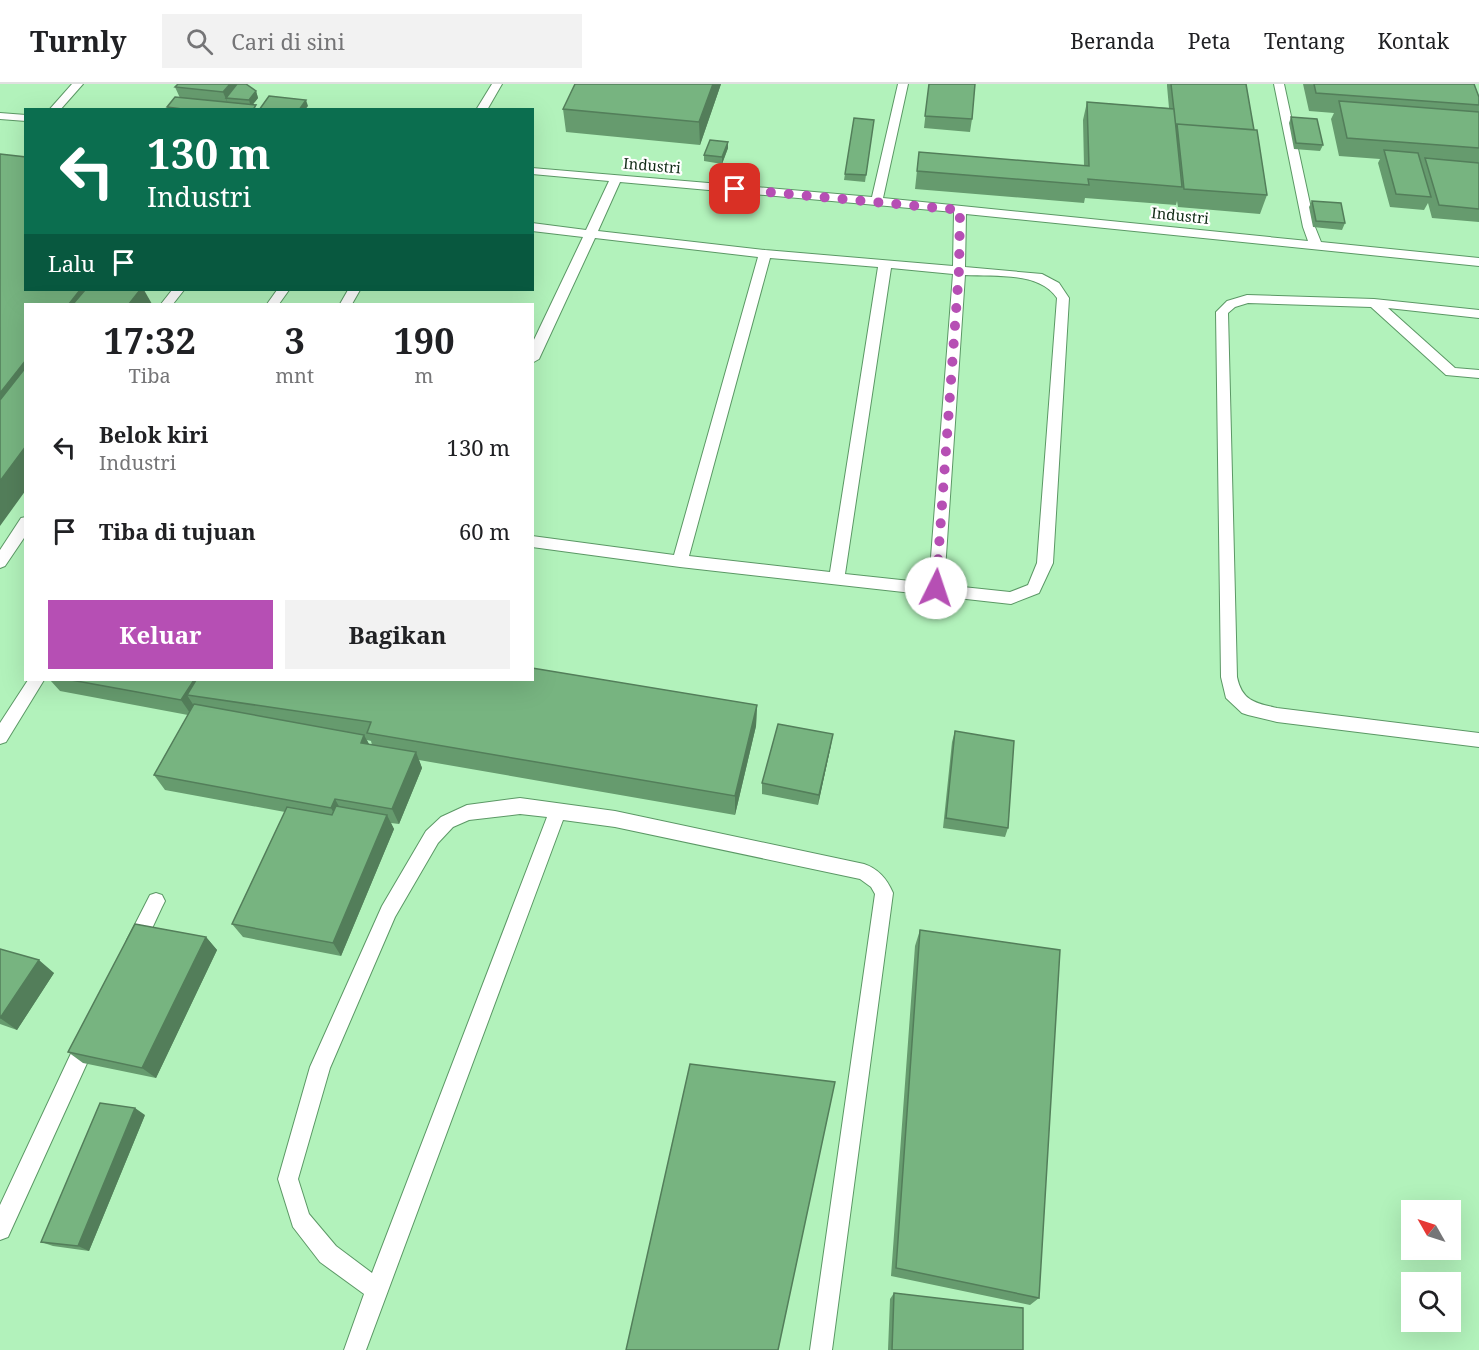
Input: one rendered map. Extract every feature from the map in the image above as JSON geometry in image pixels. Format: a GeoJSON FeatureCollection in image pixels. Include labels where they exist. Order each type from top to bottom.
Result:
{"type":"FeatureCollection","features":[{"type":"Feature","properties":{"kind":"lane"},"geometry":{"type":"LineString","coordinates":[[56,108],[78,84]]}},
{"type":"Feature","properties":{"kind":"lane"},"geometry":{"type":"LineString","coordinates":[[482,108],[497,84]]}},
{"type":"Feature","properties":{"kind":"lane"},"geometry":{"type":"LineString","coordinates":[[878,201],[903,84]]}},
{"type":"Feature","properties":{"kind":"lane"},"geometry":{"type":"LineString","coordinates":[[1279,84],[1309,227],[1316,246]]}},
{"type":"Feature","properties":{"kind":"lane"},"geometry":{"type":"LineString","coordinates":[[0,116],[24,118]]}},
{"type":"Feature","properties":{"kind":"lane","name":"Industri"},"geometry":{"type":"LineString","coordinates":[[534,171],[878,201],[1479,262]]}},
{"type":"Feature","properties":{"kind":"lane"},"geometry":{"type":"LineString","coordinates":[[534,355],[616,179]]}},
{"type":"Feature","properties":{"kind":"lane"},"geometry":{"type":"LineString","coordinates":[[936,588],[959,270],[960,210]]}},
{"type":"Feature","properties":{"kind":"lane"},"geometry":{"type":"LineString","coordinates":[[534,227],[765,254],[1038,277],[1054,286],[1063,298],[1045,563],[1034,589],[1011,598],[680,561],[534,541]]}},
{"type":"Feature","properties":{"kind":"lane"},"geometry":{"type":"LineString","coordinates":[[680,561],[765,254]]}},
{"type":"Feature","properties":{"kind":"lane"},"geometry":{"type":"LineString","coordinates":[[837,577],[885,265]]}},
{"type":"Feature","properties":{"kind":"lane"},"geometry":{"type":"LineString","coordinates":[[168,303],[177,291]]}},
{"type":"Feature","properties":{"kind":"lane"},"geometry":{"type":"LineString","coordinates":[[1479,314],[1374,303],[1247,299],[1231,304],[1222,312],[1228,666],[1232,693],[1248,708],[1277,715],[1393,732],[1479,740]]}},
{"type":"Feature","properties":{"kind":"lane"},"geometry":{"type":"LineString","coordinates":[[1374,303],[1451,372],[1479,374]]}},
{"type":"Feature","properties":{"kind":"lane"},"geometry":{"type":"LineString","coordinates":[[0,562],[24,525]]}},
{"type":"Feature","properties":{"kind":"lane"},"geometry":{"type":"LineString","coordinates":[[0,737],[35,681]]}},
{"type":"Feature","properties":{"kind":"lane"},"geometry":{"type":"LineString","coordinates":[[376,1290],[328,1254],[300,1220],[288,1179],[320,1067],[388,912],[432,837],[447,822],[467,813],[520,806],[558,811],[615,819],[864,872],[877,881],[884,893],[821,1350]]}},
{"type":"Feature","properties":{"kind":"lane"},"geometry":{"type":"LineString","coordinates":[[355,1350],[558,811]]}},
{"type":"Feature","properties":{"kind":"lane"},"geometry":{"type":"LineString","coordinates":[[125,963],[156,901]]}},
{"type":"Feature","properties":{"kind":"lane"},"geometry":{"type":"LineString","coordinates":[[0,1229],[63,1088],[94,1026]]}},
{"type":"Feature","properties":{"kind":"building"},"geometry":{"type":"Polygon","coordinates":[[[178,84],[230,84],[223,92],[175,87],[178,84]]]}},
{"type":"Feature","properties":{"kind":"building"},"geometry":{"type":"Polygon","coordinates":[[[237,84],[246,84],[256,91],[249,100],[226,98],[237,84]]]}},
{"type":"Feature","properties":{"kind":"building"},"geometry":{"type":"Polygon","coordinates":[[[575,84],[713,84],[699,122],[563,109],[575,84]]]}},
{"type":"Feature","properties":{"kind":"building"},"geometry":{"type":"Polygon","coordinates":[[[929,84],[975,84],[972,119],[925,116],[929,84]]]}},
{"type":"Feature","properties":{"kind":"building"},"geometry":{"type":"Polygon","coordinates":[[[1171,84],[1246,84],[1254,130],[1177,124],[1176,128],[1171,84]]]}},
{"type":"Feature","properties":{"kind":"building"},"geometry":{"type":"Polygon","coordinates":[[[1314,84],[1474,84],[1479,97],[1479,105],[1316,93],[1314,84]]]}},
{"type":"Feature","properties":{"kind":"building"},"geometry":{"type":"Polygon","coordinates":[[[269,96],[306,100],[300,108],[260,108],[269,96]]]}},
{"type":"Feature","properties":{"kind":"building"},"geometry":{"type":"Polygon","coordinates":[[[175,97],[256,105],[254,108],[167,107],[175,97]]]}},
{"type":"Feature","properties":{"kind":"building"},"geometry":{"type":"Polygon","coordinates":[[[1339,101],[1479,112],[1479,148],[1347,138],[1339,101]]]}},
{"type":"Feature","properties":{"kind":"building"},"geometry":{"type":"Polygon","coordinates":[[[1087,102],[1174,109],[1182,187],[1088,179],[1089,185],[917,171],[919,152],[1089,166],[1087,102]]]}},
{"type":"Feature","properties":{"kind":"building"},"geometry":{"type":"Polygon","coordinates":[[[1291,117],[1317,119],[1323,145],[1296,143],[1291,117]]]}},
{"type":"Feature","properties":{"kind":"building"},"geometry":{"type":"Polygon","coordinates":[[[854,118],[874,120],[866,175],[845,174],[854,118]]]}},
{"type":"Feature","properties":{"kind":"building"},"geometry":{"type":"Polygon","coordinates":[[[1177,124],[1257,130],[1267,195],[1184,189],[1177,124]]]}},
{"type":"Feature","properties":{"kind":"building"},"geometry":{"type":"Polygon","coordinates":[[[710,140],[728,142],[722,157],[704,155],[710,140]]]}},
{"type":"Feature","properties":{"kind":"building"},"geometry":{"type":"Polygon","coordinates":[[[1384,150],[1418,153],[1431,197],[1396,194],[1384,150]]]}},
{"type":"Feature","properties":{"kind":"building"},"geometry":{"type":"Polygon","coordinates":[[[0,154],[24,157],[24,291],[79,291],[70,303],[24,303],[24,363],[0,393],[0,154]]]}},
{"type":"Feature","properties":{"kind":"building"},"geometry":{"type":"Polygon","coordinates":[[[1425,158],[1479,163],[1479,209],[1439,205],[1425,158]]]}},
{"type":"Feature","properties":{"kind":"building"},"geometry":{"type":"Polygon","coordinates":[[[1312,201],[1341,203],[1345,223],[1316,221],[1312,201]]]}},
{"type":"Feature","properties":{"kind":"building"},"geometry":{"type":"Polygon","coordinates":[[[84,291],[139,291],[130,303],[74,303],[84,291]]]}},
{"type":"Feature","properties":{"kind":"building"},"geometry":{"type":"Polygon","coordinates":[[[24,370],[24,449],[0,481],[0,400],[24,370]]]}},
{"type":"Feature","properties":{"kind":"building"},"geometry":{"type":"Polygon","coordinates":[[[534,668],[757,705],[735,796],[367,733],[371,722],[187,695],[195,681],[534,681],[534,668]]]}},
{"type":"Feature","properties":{"kind":"building"},"geometry":{"type":"Polygon","coordinates":[[[76,681],[193,681],[181,700],[76,681]]]}},
{"type":"Feature","properties":{"kind":"building"},"geometry":{"type":"Polygon","coordinates":[[[194,704],[364,735],[361,743],[416,752],[392,809],[335,799],[331,808],[154,775],[194,704]]]}},
{"type":"Feature","properties":{"kind":"building"},"geometry":{"type":"Polygon","coordinates":[[[778,724],[833,734],[819,795],[762,783],[778,724]]]}},
{"type":"Feature","properties":{"kind":"building"},"geometry":{"type":"Polygon","coordinates":[[[955,731],[1014,741],[1008,828],[946,818],[955,731]]]}},
{"type":"Feature","properties":{"kind":"building"},"geometry":{"type":"Polygon","coordinates":[[[336,806],[387,815],[333,943],[232,924],[287,807],[332,815],[336,806]]]}},
{"type":"Feature","properties":{"kind":"building"},"geometry":{"type":"Polygon","coordinates":[[[135,924],[206,937],[142,1068],[68,1052],[135,924]]]}},
{"type":"Feature","properties":{"kind":"building"},"geometry":{"type":"Polygon","coordinates":[[[920,930],[1060,950],[1039,1298],[896,1268],[920,930]]]}},
{"type":"Feature","properties":{"kind":"building"},"geometry":{"type":"Polygon","coordinates":[[[0,949],[39,960],[0,1018],[0,949]]]}},
{"type":"Feature","properties":{"kind":"building"},"geometry":{"type":"Polygon","coordinates":[[[690,1064],[835,1082],[778,1350],[626,1350],[690,1064]]]}},
{"type":"Feature","properties":{"kind":"building"},"geometry":{"type":"Polygon","coordinates":[[[100,1103],[135,1108],[78,1246],[41,1242],[100,1103]]]}},
{"type":"Feature","properties":{"kind":"building"},"geometry":{"type":"Polygon","coordinates":[[[894,1293],[1023,1308],[1023,1350],[892,1350],[894,1293]]]}},
{"type":"Feature","properties":{"kind":"route"},"geometry":{"type":"LineString","coordinates":[[735,189],[960,210],[959,270],[936,588]]}}]}
